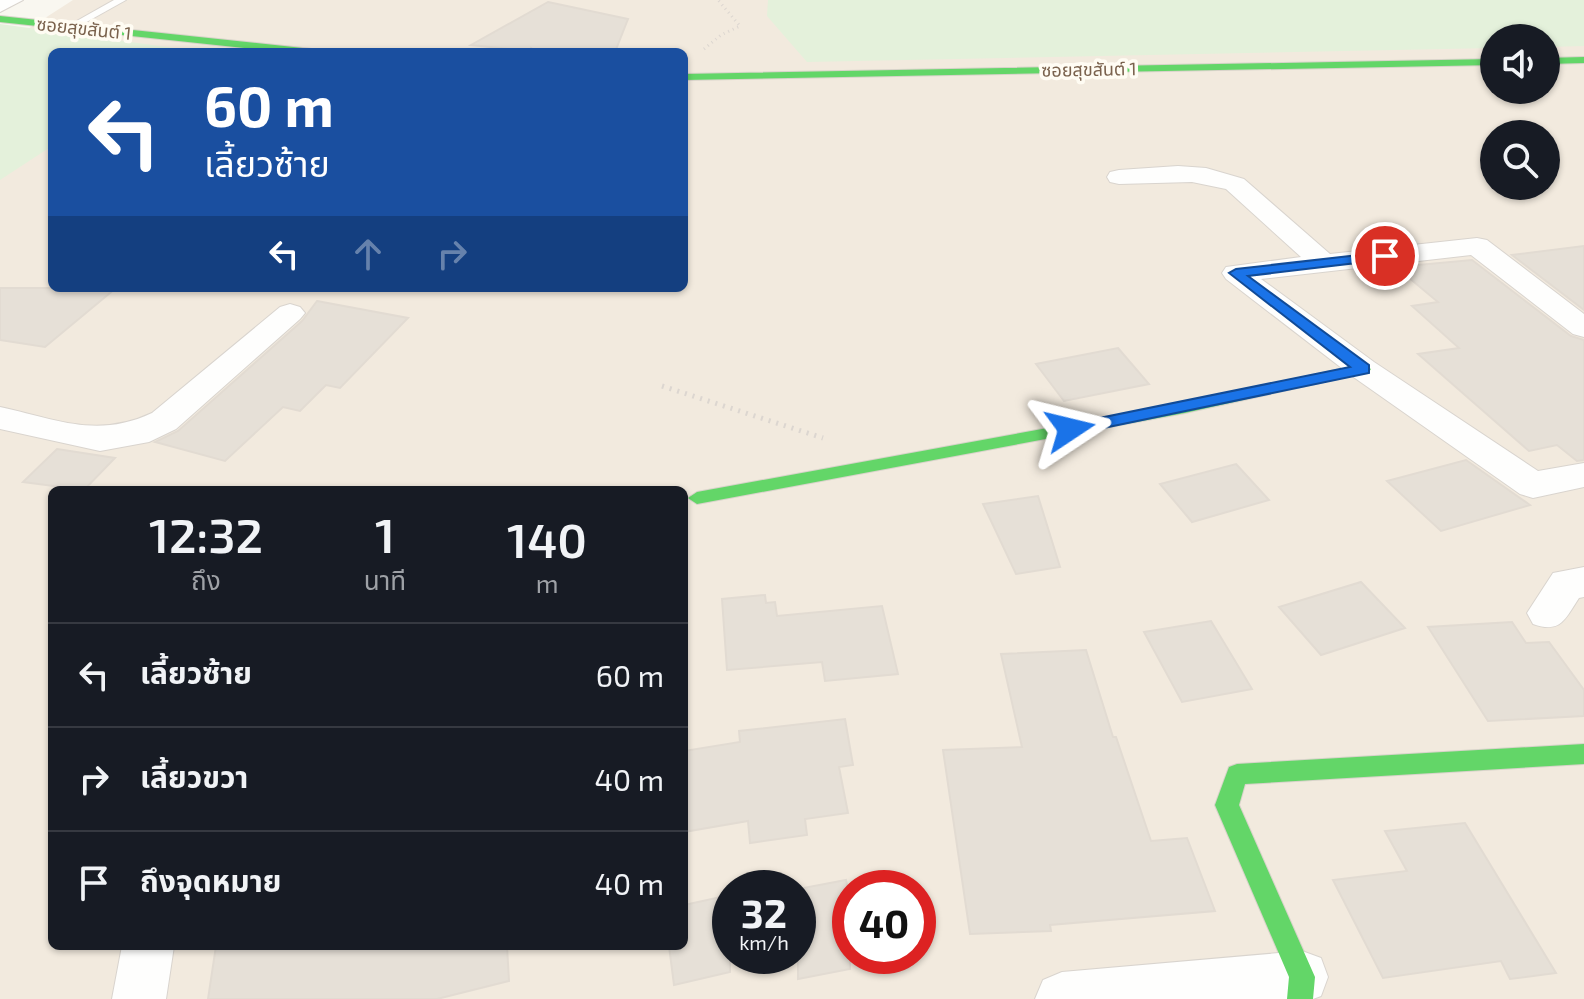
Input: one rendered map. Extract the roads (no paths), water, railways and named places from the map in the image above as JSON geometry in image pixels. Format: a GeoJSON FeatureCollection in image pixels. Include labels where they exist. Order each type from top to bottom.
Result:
{"type":"FeatureCollection","features":[{"type":"Feature","properties":{"kind":"street"},"geometry":{"type":"LineString","coordinates":[[0,6],[14,0]]}},
{"type":"Feature","properties":{"kind":"street","name":"ซอยสุขสันต์ 1"},"geometry":{"type":"LineString","coordinates":[[0,19],[273,48]]}},
{"type":"Feature","properties":{"kind":"street"},"geometry":{"type":"LineString","coordinates":[[1560,61],[1584,60]]}},
{"type":"Feature","properties":{"kind":"street","name":"ซอยสุขสันต์ 1"},"geometry":{"type":"LineString","coordinates":[[688,77],[1480,62]]}},
{"type":"Feature","properties":{"kind":"street"},"geometry":{"type":"LineString","coordinates":[[1119,177],[1193,173],[1235,184],[1323,263]]}},
{"type":"Feature","properties":{"kind":"street"},"geometry":{"type":"LineString","coordinates":[[1584,328],[1477,246],[1236,273],[1363,369],[1533,485],[1584,475]]}},
{"type":"Feature","properties":{"kind":"street"},"geometry":{"type":"LineString","coordinates":[[0,418],[100,440],[137,434],[164,421],[290,313]]}},
{"type":"Feature","properties":{"kind":"street"},"geometry":{"type":"LineString","coordinates":[[697,498],[1185,408],[1363,369]]}},
{"type":"Feature","properties":{"kind":"street"},"geometry":{"type":"LineString","coordinates":[[1547,613],[1567,584],[1584,582]]}},
{"type":"Feature","properties":{"kind":"street"},"geometry":{"type":"LineString","coordinates":[[1062,999],[1301,988],[1227,805],[1237,774],[1584,754]]}},
{"type":"Feature","properties":{"kind":"street"},"geometry":{"type":"LineString","coordinates":[[139,999],[147,950]]}},
{"type":"Feature","properties":{"kind":"lane"},"geometry":{"type":"LineString","coordinates":[[71,27],[121,0]]}}]}
